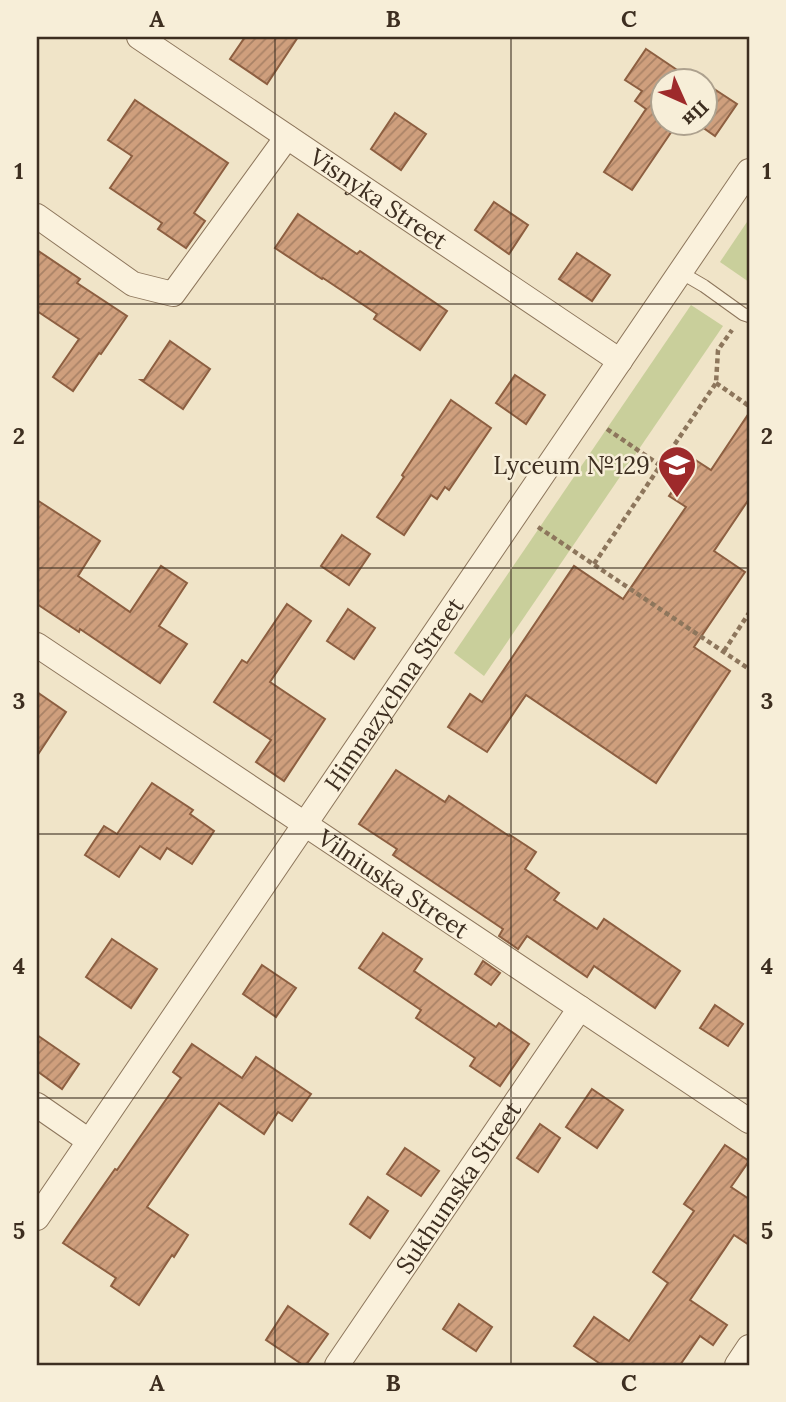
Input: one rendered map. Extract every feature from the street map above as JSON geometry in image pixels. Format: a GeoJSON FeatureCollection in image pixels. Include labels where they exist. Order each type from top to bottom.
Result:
{"type":"FeatureCollection","features":[{"type":"Feature","properties":{"kind":"street","name":"Visnyka Street"},"geometry":{"type":"LineString","coordinates":[[139,37],[620,361]]}},
{"type":"Feature","properties":{"kind":"street"},"geometry":{"type":"LineString","coordinates":[[37,216],[133,284],[173,294],[287,137]]}},
{"type":"Feature","properties":{"kind":"street","name":"Himnazychna Street"},"geometry":{"type":"LineString","coordinates":[[37,1218],[749,171]]}},
{"type":"Feature","properties":{"kind":"street","name":"Vilniuska Street"},"geometry":{"type":"LineString","coordinates":[[37,645],[749,1121]]}},
{"type":"Feature","properties":{"kind":"street","name":"Sukhumska Street"},"geometry":{"type":"LineString","coordinates":[[337,1365],[580,1008]]}},
{"type":"Feature","properties":{"kind":"street"},"geometry":{"type":"LineString","coordinates":[[37,1105],[89,1141]]}},
{"type":"Feature","properties":{"kind":"street"},"geometry":{"type":"LineString","coordinates":[[737,1365],[749,1347]]}},
{"type":"Feature","properties":{"kind":"lane"},"geometry":{"type":"LineString","coordinates":[[680,272],[746,315]]}},
{"type":"Feature","properties":{"kind":"path"},"geometry":{"type":"LineString","coordinates":[[594,564],[716,383],[718,350],[746,315]]}},
{"type":"Feature","properties":{"kind":"path"},"geometry":{"type":"LineString","coordinates":[[716,383],[749,406]]}},
{"type":"Feature","properties":{"kind":"path"},"geometry":{"type":"LineString","coordinates":[[607,429],[680,479]]}},
{"type":"Feature","properties":{"kind":"path"},"geometry":{"type":"LineString","coordinates":[[517,513],[749,669]]}},
{"type":"Feature","properties":{"kind":"path"},"geometry":{"type":"LineString","coordinates":[[724,651],[749,613]]}},
{"type":"Feature","properties":{"kind":"green space"},"geometry":{"type":"Polygon","coordinates":[[[749,219],[749,282],[720,262],[749,219]]]}},
{"type":"Feature","properties":{"kind":"green space"},"geometry":{"type":"Polygon","coordinates":[[[691,305],[723,326],[484,676],[454,653],[691,305]]]}},
{"type":"Feature","properties":{"kind":"building"},"geometry":{"type":"Polygon","coordinates":[[[245,37],[298,37],[267,84],[230,59],[245,37]]]}},
{"type":"Feature","properties":{"kind":"building"},"geometry":{"type":"Polygon","coordinates":[[[646,49],[671,66],[650,66],[650,136],[669,136],[632,190],[604,172],[646,109],[635,101],[642,91],[625,80],[646,49]]]}},
{"type":"Feature","properties":{"kind":"building"},"geometry":{"type":"Polygon","coordinates":[[[720,93],[737,104],[720,129],[720,93]]]}},
{"type":"Feature","properties":{"kind":"building"},"geometry":{"type":"Polygon","coordinates":[[[135,100],[228,163],[194,213],[205,221],[186,248],[158,229],[162,223],[110,188],[132,156],[108,140],[135,100]]]}},
{"type":"Feature","properties":{"kind":"building"},"geometry":{"type":"Polygon","coordinates":[[[395,113],[426,134],[401,170],[371,149],[395,113]]]}},
{"type":"Feature","properties":{"kind":"building"},"geometry":{"type":"Polygon","coordinates":[[[494,202],[528,225],[509,254],[475,230],[494,202]]]}},
{"type":"Feature","properties":{"kind":"building"},"geometry":{"type":"Polygon","coordinates":[[[298,214],[357,254],[360,251],[447,311],[420,350],[374,319],[377,314],[275,248],[298,214]]]}},
{"type":"Feature","properties":{"kind":"building"},"geometry":{"type":"Polygon","coordinates":[[[37,250],[80,279],[77,283],[127,316],[73,391],[53,377],[79,339],[37,311],[37,250]]]}},
{"type":"Feature","properties":{"kind":"building"},"geometry":{"type":"Polygon","coordinates":[[[577,253],[610,275],[592,301],[559,279],[577,253]]]}},
{"type":"Feature","properties":{"kind":"building"},"geometry":{"type":"Polygon","coordinates":[[[170,341],[210,369],[183,409],[141,380],[144,380],[170,341]]]}},
{"type":"Feature","properties":{"kind":"building"},"geometry":{"type":"Polygon","coordinates":[[[515,375],[545,395],[526,424],[496,403],[515,375]]]}},
{"type":"Feature","properties":{"kind":"building"},"geometry":{"type":"Polygon","coordinates":[[[451,400],[491,428],[449,490],[445,487],[437,499],[431,495],[404,535],[377,517],[451,400]]]}},
{"type":"Feature","properties":{"kind":"building"},"geometry":{"type":"Polygon","coordinates":[[[749,413],[749,499],[714,551],[745,572],[694,647],[730,671],[656,783],[526,695],[487,752],[448,727],[470,694],[482,702],[574,566],[623,599],[686,507],[669,496],[694,459],[711,470],[749,413]]]}},
{"type":"Feature","properties":{"kind":"building"},"geometry":{"type":"Polygon","coordinates":[[[37,500],[100,541],[78,576],[130,612],[161,566],[187,583],[159,626],[187,644],[160,683],[80,629],[79,632],[37,604],[37,500]]]}},
{"type":"Feature","properties":{"kind":"building"},"geometry":{"type":"Polygon","coordinates":[[[342,535],[370,554],[349,585],[321,566],[342,535]]]}},
{"type":"Feature","properties":{"kind":"building"},"geometry":{"type":"Polygon","coordinates":[[[287,604],[311,621],[270,682],[325,719],[284,781],[256,762],[271,740],[214,702],[242,660],[247,663],[287,604]]]}},
{"type":"Feature","properties":{"kind":"building"},"geometry":{"type":"Polygon","coordinates":[[[348,609],[375,628],[354,659],[327,641],[348,609]]]}},
{"type":"Feature","properties":{"kind":"building"},"geometry":{"type":"Polygon","coordinates":[[[37,692],[66,712],[37,756],[37,692]]]}},
{"type":"Feature","properties":{"kind":"building"},"geometry":{"type":"Polygon","coordinates":[[[396,770],[445,802],[449,796],[536,852],[525,869],[559,893],[554,900],[597,929],[604,919],[680,971],[655,1008],[594,966],[587,977],[527,936],[518,949],[499,936],[503,929],[393,855],[397,849],[359,824],[396,770]]]}},
{"type":"Feature","properties":{"kind":"building"},"geometry":{"type":"Polygon","coordinates":[[[152,783],[193,810],[190,814],[214,831],[192,864],[167,848],[160,859],[140,846],[119,877],[85,855],[104,826],[117,834],[152,783]]]}},
{"type":"Feature","properties":{"kind":"building"},"geometry":{"type":"Polygon","coordinates":[[[383,933],[422,959],[414,971],[496,1027],[499,1023],[529,1044],[500,1086],[470,1066],[475,1058],[416,1018],[421,1010],[359,968],[383,933]]]}},
{"type":"Feature","properties":{"kind":"building"},"geometry":{"type":"Polygon","coordinates":[[[112,939],[157,969],[131,1008],[86,977],[112,939]]]}},
{"type":"Feature","properties":{"kind":"building"},"geometry":{"type":"Polygon","coordinates":[[[483,961],[500,973],[491,985],[475,974],[483,961]]]}},
{"type":"Feature","properties":{"kind":"building"},"geometry":{"type":"Polygon","coordinates":[[[262,965],[296,988],[276,1017],[243,994],[262,965]]]}},
{"type":"Feature","properties":{"kind":"building"},"geometry":{"type":"Polygon","coordinates":[[[715,1005],[743,1024],[728,1046],[700,1028],[715,1005]]]}},
{"type":"Feature","properties":{"kind":"building"},"geometry":{"type":"Polygon","coordinates":[[[37,1035],[79,1064],[62,1089],[37,1071],[37,1035]]]}},
{"type":"Feature","properties":{"kind":"building"},"geometry":{"type":"Polygon","coordinates":[[[192,1044],[242,1078],[256,1057],[311,1094],[292,1121],[278,1112],[264,1134],[219,1103],[147,1207],[188,1235],[139,1305],[111,1286],[116,1278],[63,1243],[181,1078],[173,1072],[192,1044]]]}},
{"type":"Feature","properties":{"kind":"building"},"geometry":{"type":"Polygon","coordinates":[[[592,1089],[623,1110],[597,1148],[566,1127],[592,1089]]]}},
{"type":"Feature","properties":{"kind":"building"},"geometry":{"type":"Polygon","coordinates":[[[540,1124],[560,1138],[538,1172],[517,1158],[540,1124]]]}},
{"type":"Feature","properties":{"kind":"building"},"geometry":{"type":"Polygon","coordinates":[[[725,1145],[749,1161],[731,1187],[749,1199],[749,1245],[734,1235],[690,1300],[727,1325],[713,1345],[700,1336],[680,1365],[602,1365],[574,1346],[594,1317],[629,1341],[668,1283],[653,1272],[694,1211],[684,1204],[725,1145]]]}},
{"type":"Feature","properties":{"kind":"building"},"geometry":{"type":"Polygon","coordinates":[[[405,1148],[439,1171],[421,1196],[387,1174],[405,1148]]]}},
{"type":"Feature","properties":{"kind":"building"},"geometry":{"type":"Polygon","coordinates":[[[368,1197],[388,1211],[370,1238],[350,1224],[368,1197]]]}},
{"type":"Feature","properties":{"kind":"building"},"geometry":{"type":"Polygon","coordinates":[[[459,1304],[492,1327],[476,1351],[443,1329],[459,1304]]]}},
{"type":"Feature","properties":{"kind":"building"},"geometry":{"type":"Polygon","coordinates":[[[288,1306],[328,1334],[306,1365],[266,1340],[288,1306]]]}},
{"type":"Feature","properties":{"kind":"place","name":"Lyceum №129"},"geometry":{"type":"Point","coordinates":[677,499]}}]}
